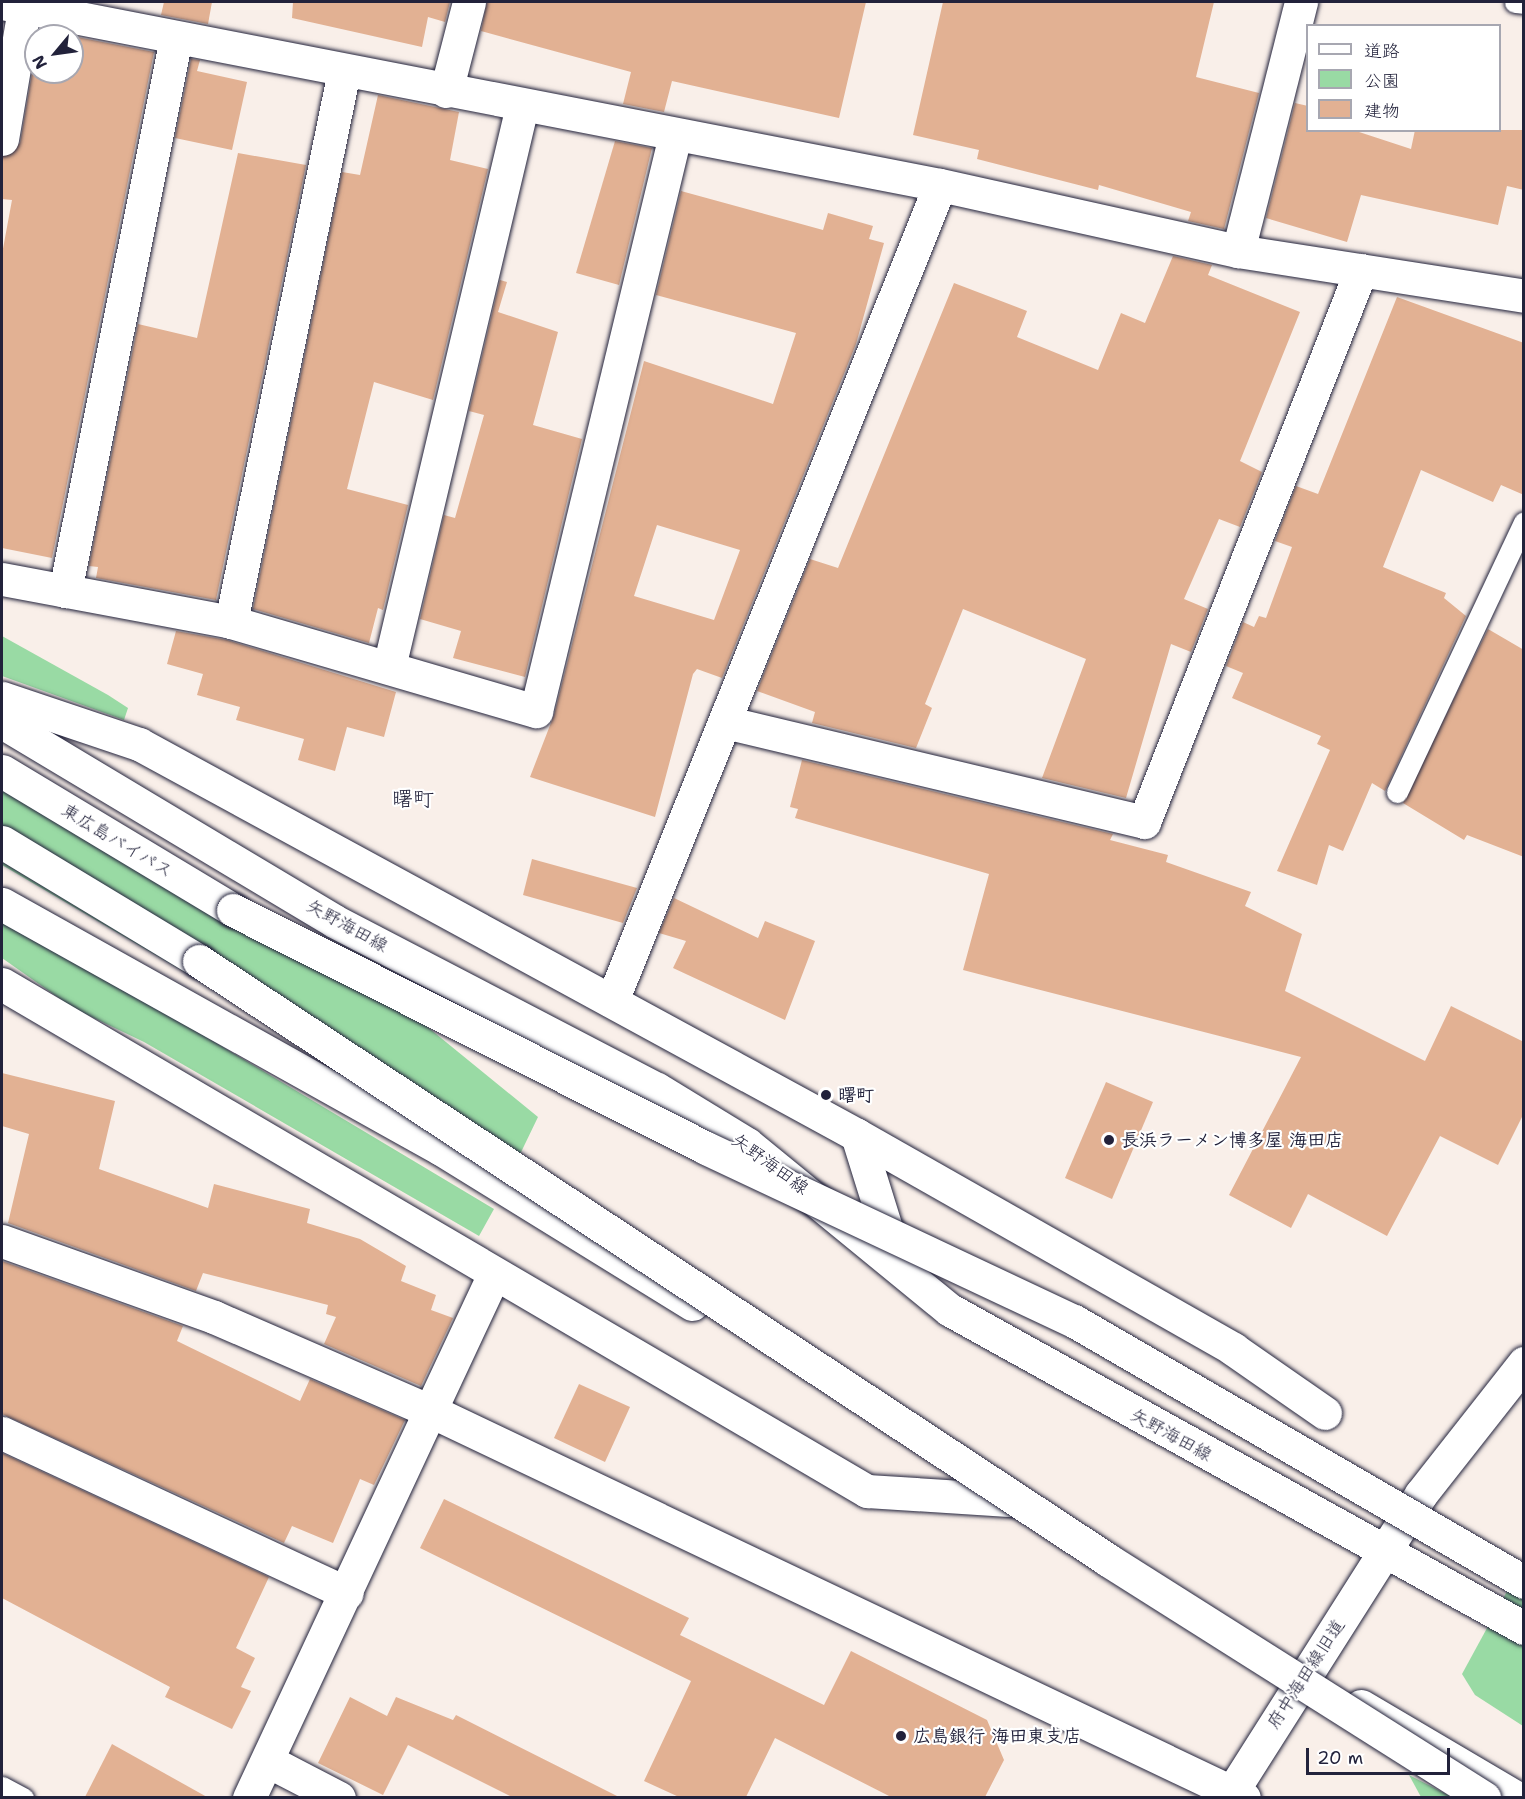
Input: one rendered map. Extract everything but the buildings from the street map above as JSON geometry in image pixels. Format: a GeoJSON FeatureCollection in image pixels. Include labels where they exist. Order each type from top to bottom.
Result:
{"type":"FeatureCollection","features":[{"type":"Feature","properties":{"kind":"main road"},"geometry":{"type":"LineString","coordinates":[[446,91],[470,2]]}},
{"type":"Feature","properties":{"kind":"main road"},"geometry":{"type":"LineString","coordinates":[[1238,251],[1301,2]]}},
{"type":"Feature","properties":{"kind":"main road"},"geometry":{"type":"LineString","coordinates":[[2,140],[13,6],[939,185],[1238,251],[1524,296]]}},
{"type":"Feature","properties":{"kind":"main road"},"geometry":{"type":"LineString","coordinates":[[65,591],[176,38]]}},
{"type":"Feature","properties":{"kind":"main road"},"geometry":{"type":"LineString","coordinates":[[231,622],[344,71]]}},
{"type":"Feature","properties":{"kind":"main road"},"geometry":{"type":"LineString","coordinates":[[389,667],[522,106]]}},
{"type":"Feature","properties":{"kind":"main road"},"geometry":{"type":"LineString","coordinates":[[2,579],[231,622],[536,711],[675,135]]}},
{"type":"Feature","properties":{"kind":"main road"},"geometry":{"type":"LineString","coordinates":[[612,1001],[939,185]]}},
{"type":"Feature","properties":{"kind":"main road"},"geometry":{"type":"LineString","coordinates":[[725,722],[1144,822],[1361,270]]}},
{"type":"Feature","properties":{"kind":"main road"},"geometry":{"type":"LineString","coordinates":[[2,698],[139,744],[857,1135],[1233,1349],[1325,1413]]}},
{"type":"Feature","properties":{"kind":"main road","name":"矢野海田線"},"geometry":{"type":"LineString","coordinates":[[2,722],[334,921],[667,1095],[747,1144],[900,1273],[1011,1347],[1524,1628]]}},
{"type":"Feature","properties":{"kind":"main road","name":"東広島バイパス"},"geometry":{"type":"LineString","coordinates":[[2,771],[233,910],[706,1148],[1074,1321],[1524,1582]]}},
{"type":"Feature","properties":{"kind":"main road"},"geometry":{"type":"LineString","coordinates":[[2,842],[199,961],[1108,1560],[1484,1797]]}},
{"type":"Feature","properties":{"kind":"main road"},"geometry":{"type":"LineString","coordinates":[[2,904],[441,1149],[1009,1500],[1305,1679],[1404,1728],[1517,1797]]}},
{"type":"Feature","properties":{"kind":"main road"},"geometry":{"type":"LineString","coordinates":[[2,984],[867,1491],[1009,1500]]}},
{"type":"Feature","properties":{"kind":"main road"},"geometry":{"type":"LineString","coordinates":[[857,1135],[900,1273]]}},
{"type":"Feature","properties":{"kind":"main road"},"geometry":{"type":"LineString","coordinates":[[2,1241],[214,1317],[433,1412],[1235,1796]]}},
{"type":"Feature","properties":{"kind":"main road"},"geometry":{"type":"LineString","coordinates":[[249,1797],[433,1412],[494,1274]]}},
{"type":"Feature","properties":{"kind":"main road","name":"府中海田線旧道"},"geometry":{"type":"LineString","coordinates":[[1235,1796],[1384,1551],[1520,1375]]}},
{"type":"Feature","properties":{"kind":"main road"},"geometry":{"type":"LineString","coordinates":[[2,1433],[347,1593]]}},
{"type":"Feature","properties":{"kind":"main road"},"geometry":{"type":"LineString","coordinates":[[268,1761],[339,1797]]}},
{"type":"Feature","properties":{"kind":"lane"},"geometry":{"type":"LineString","coordinates":[[1515,2],[1524,3]]}},
{"type":"Feature","properties":{"kind":"lane"},"geometry":{"type":"LineString","coordinates":[[1397,792],[1524,522]]}},
{"type":"Feature","properties":{"kind":"lane"},"geometry":{"type":"LineString","coordinates":[[2,1787],[23,1797]]}},
{"type":"Feature","properties":{"kind":"green space"},"geometry":{"type":"Polygon","coordinates":[[[2,636],[128,708],[124,720],[2,676],[2,636]]]}},
{"type":"Feature","properties":{"kind":"green space"},"geometry":{"type":"Polygon","coordinates":[[[2,757],[403,1007],[538,1117],[510,1175],[205,984],[2,865],[2,757]]]}},
{"type":"Feature","properties":{"kind":"green space"},"geometry":{"type":"Polygon","coordinates":[[[2,915],[494,1209],[479,1236],[144,1042],[73,1008],[2,958],[2,915]]]}},
{"type":"Feature","properties":{"kind":"green space"},"geometry":{"type":"Polygon","coordinates":[[[1523,1562],[1523,1726],[1475,1695],[1462,1674],[1523,1562]]]}},
{"type":"Feature","properties":{"kind":"green space"},"geometry":{"type":"Polygon","coordinates":[[[1409,1775],[1452,1797],[1421,1797],[1409,1775]]]}},
{"type":"Feature","properties":{"kind":"place","name":"曙町"},"geometry":{"type":"Point","coordinates":[826,1095]}},
{"type":"Feature","properties":{"kind":"place","name":"長浜ラーメン博多屋 海田店"},"geometry":{"type":"Point","coordinates":[1109,1140]}},
{"type":"Feature","properties":{"kind":"place","name":"広島銀行 海田東支店"},"geometry":{"type":"Point","coordinates":[901,1736]}},
{"type":"Feature","properties":{"kind":"district","name":"曙町"},"geometry":{"type":"Point","coordinates":[413,799]}}]}
